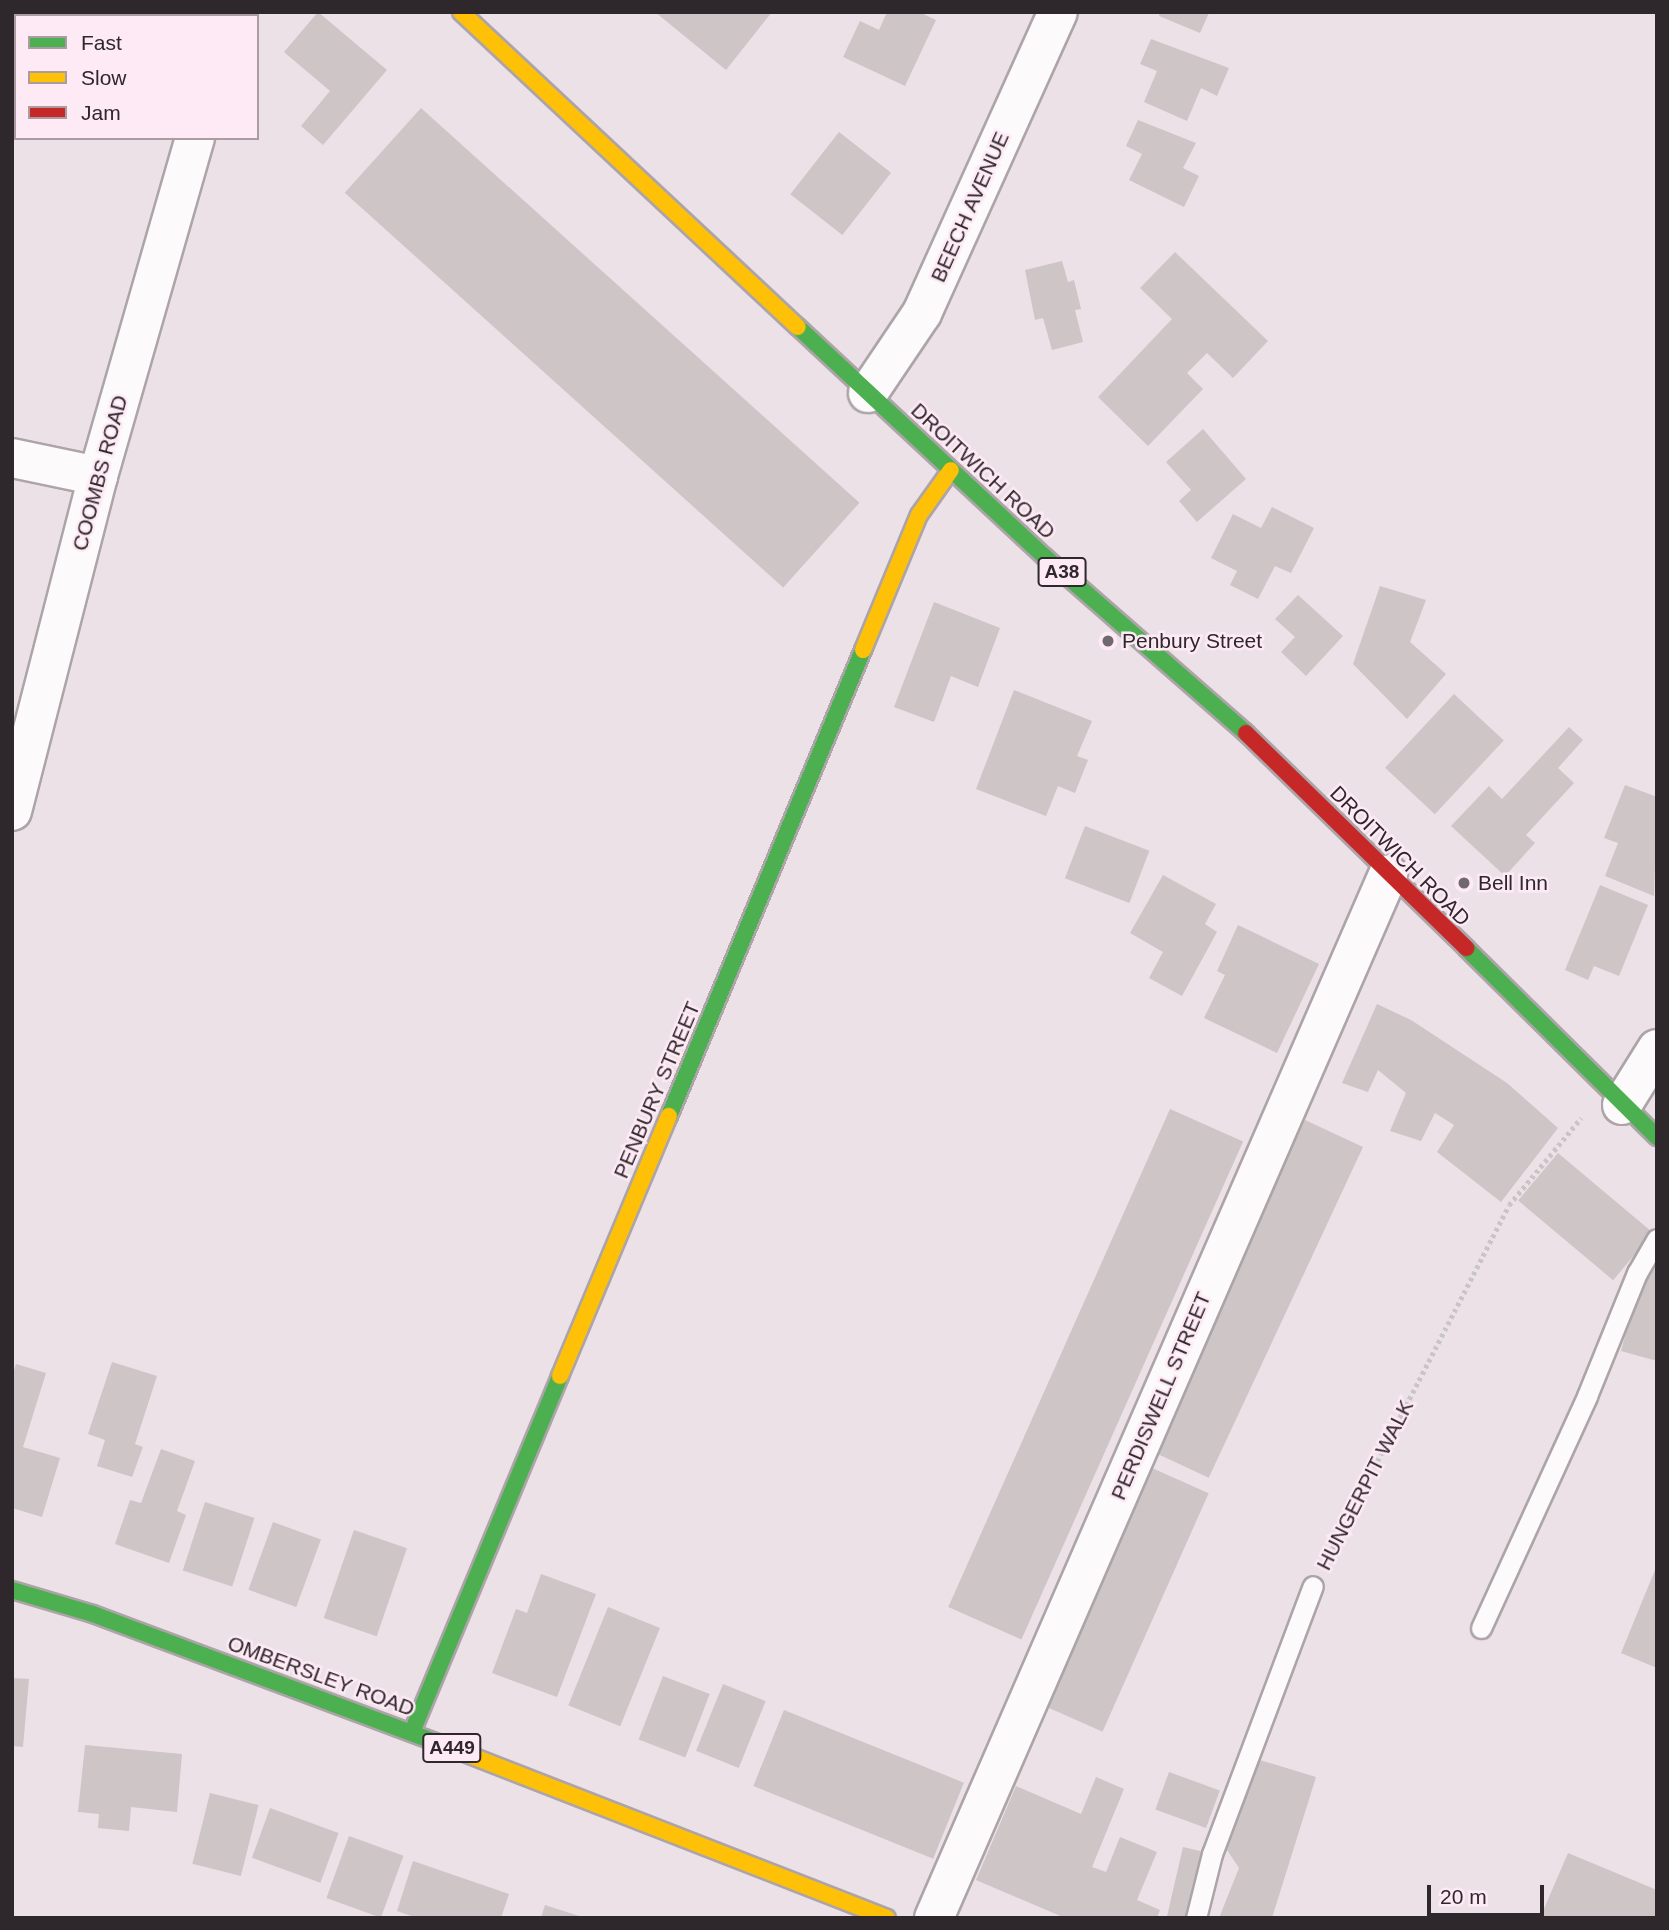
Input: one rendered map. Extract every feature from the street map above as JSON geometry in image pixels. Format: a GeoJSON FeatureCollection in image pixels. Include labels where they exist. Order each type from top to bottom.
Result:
{"type":"FeatureCollection","features":[{"type":"Feature","properties":{"kind":"main road","name":"DROITWICH ROAD"},"geometry":{"type":"LineString","coordinates":[[461,12],[951,470],[1276,760],[1388,875],[1657,1137]]}},
{"type":"Feature","properties":{"kind":"main road","name":"PENBURY STREET"},"geometry":{"type":"LineString","coordinates":[[412,1732],[919,515],[951,470]]}},
{"type":"Feature","properties":{"kind":"main road","name":"OMBERSLEY ROAD"},"geometry":{"type":"LineString","coordinates":[[12,1590],[93,1614],[412,1732],[887,1918]]}},
{"type":"Feature","properties":{"kind":"street","name":"BEECH AVENUE"},"geometry":{"type":"LineString","coordinates":[[868,393],[922,313],[1058,12]]}},
{"type":"Feature","properties":{"kind":"street","name":"COOMBS ROAD"},"geometry":{"type":"LineString","coordinates":[[12,811],[98,476],[194,140]]}},
{"type":"Feature","properties":{"kind":"street"},"geometry":{"type":"LineString","coordinates":[[12,458],[98,476]]}},
{"type":"Feature","properties":{"kind":"street","name":"PERDISWELL STREET"},"geometry":{"type":"LineString","coordinates":[[934,1918],[1388,875]]}},
{"type":"Feature","properties":{"kind":"street"},"geometry":{"type":"LineString","coordinates":[[1613,1096],[1657,1048]]}},
{"type":"Feature","properties":{"kind":"lane"},"geometry":{"type":"LineString","coordinates":[[1481,1628],[1587,1396],[1637,1273],[1657,1239]]}},
{"type":"Feature","properties":{"kind":"lane","name":"HUNGERPIT WALK"},"geometry":{"type":"LineString","coordinates":[[1196,1918],[1212,1854],[1313,1586]]}},
{"type":"Feature","properties":{"kind":"path","name":"HUNGERPIT WALK"},"geometry":{"type":"LineString","coordinates":[[1313,1586],[1509,1205],[1613,1096]]}},
{"type":"Feature","properties":{"kind":"building"},"geometry":{"type":"Polygon","coordinates":[[[318,12],[387,70],[323,145],[301,126],[330,91],[284,52],[318,12]]]}},
{"type":"Feature","properties":{"kind":"building"},"geometry":{"type":"Polygon","coordinates":[[[655,12],[772,12],[726,70],[655,12]]]}},
{"type":"Feature","properties":{"kind":"building"},"geometry":{"type":"Polygon","coordinates":[[[887,12],[919,12],[936,20],[905,86],[843,57],[860,21],[879,30],[887,12]]]}},
{"type":"Feature","properties":{"kind":"building"},"geometry":{"type":"Polygon","coordinates":[[[1160,12],[1216,12],[1209,13],[1200,33],[1159,16],[1160,12]]]}},
{"type":"Feature","properties":{"kind":"building"},"geometry":{"type":"Polygon","coordinates":[[[1151,39],[1229,68],[1217,96],[1201,88],[1187,121],[1144,102],[1157,71],[1140,64],[1151,39]]]}},
{"type":"Feature","properties":{"kind":"building"},"geometry":{"type":"Polygon","coordinates":[[[421,108],[859,503],[783,588],[345,193],[421,108]]]}},
{"type":"Feature","properties":{"kind":"building"},"geometry":{"type":"Polygon","coordinates":[[[1138,120],[1196,143],[1183,168],[1199,176],[1184,207],[1129,180],[1142,154],[1126,146],[1138,120]]]}},
{"type":"Feature","properties":{"kind":"building"},"geometry":{"type":"Polygon","coordinates":[[[839,132],[891,173],[842,235],[790,194],[839,132]]]}},
{"type":"Feature","properties":{"kind":"building"},"geometry":{"type":"Polygon","coordinates":[[[1175,252],[1268,341],[1233,378],[1207,353],[1187,373],[1203,389],[1148,446],[1098,397],[1172,319],[1140,288],[1175,252]]]}},
{"type":"Feature","properties":{"kind":"building"},"geometry":{"type":"Polygon","coordinates":[[[1062,261],[1068,282],[1074,280],[1081,309],[1075,310],[1083,342],[1052,350],[1043,318],[1035,320],[1025,270],[1062,261]]]}},
{"type":"Feature","properties":{"kind":"building"},"geometry":{"type":"Polygon","coordinates":[[[1203,429],[1246,479],[1197,522],[1179,501],[1191,490],[1166,462],[1203,429]]]}},
{"type":"Feature","properties":{"kind":"building"},"geometry":{"type":"Polygon","coordinates":[[[1272,507],[1314,528],[1291,573],[1275,566],[1258,599],[1230,585],[1237,571],[1211,558],[1233,514],[1261,528],[1272,507]]]}},
{"type":"Feature","properties":{"kind":"building"},"geometry":{"type":"Polygon","coordinates":[[[1380,586],[1426,600],[1410,642],[1446,674],[1407,719],[1353,664],[1380,586]]]}},
{"type":"Feature","properties":{"kind":"building"},"geometry":{"type":"Polygon","coordinates":[[[1298,595],[1343,636],[1306,676],[1281,652],[1295,637],[1275,619],[1298,595]]]}},
{"type":"Feature","properties":{"kind":"building"},"geometry":{"type":"Polygon","coordinates":[[[934,602],[1000,628],[978,687],[951,676],[934,722],[894,707],[934,602]]]}},
{"type":"Feature","properties":{"kind":"building"},"geometry":{"type":"Polygon","coordinates":[[[1014,690],[1092,721],[1077,756],[1088,760],[1075,793],[1058,786],[1046,816],[976,789],[1014,690]]]}},
{"type":"Feature","properties":{"kind":"building"},"geometry":{"type":"Polygon","coordinates":[[[1454,694],[1504,740],[1435,814],[1385,768],[1454,694]]]}},
{"type":"Feature","properties":{"kind":"building"},"geometry":{"type":"Polygon","coordinates":[[[1569,727],[1583,740],[1558,768],[1574,783],[1526,835],[1535,843],[1505,876],[1451,826],[1489,786],[1502,799],[1569,727]]]}},
{"type":"Feature","properties":{"kind":"building"},"geometry":{"type":"Polygon","coordinates":[[[1625,785],[1657,797],[1654,896],[1605,876],[1618,843],[1604,838],[1625,785]]]}},
{"type":"Feature","properties":{"kind":"building"},"geometry":{"type":"Polygon","coordinates":[[[1085,826],[1149,851],[1129,903],[1065,878],[1085,826]]]}},
{"type":"Feature","properties":{"kind":"building"},"geometry":{"type":"Polygon","coordinates":[[[1163,875],[1216,904],[1205,924],[1217,932],[1182,996],[1149,978],[1163,952],[1130,933],[1163,875]]]}},
{"type":"Feature","properties":{"kind":"building"},"geometry":{"type":"Polygon","coordinates":[[[1600,885],[1648,905],[1619,976],[1594,966],[1588,980],[1565,970],[1600,885]]]}},
{"type":"Feature","properties":{"kind":"building"},"geometry":{"type":"Polygon","coordinates":[[[1238,925],[1319,964],[1277,1053],[1204,1018],[1225,975],[1217,971],[1238,925]]]}},
{"type":"Feature","properties":{"kind":"building"},"geometry":{"type":"Polygon","coordinates":[[[1377,1004],[1411,1020],[1507,1083],[1558,1128],[1501,1202],[1437,1152],[1454,1125],[1435,1113],[1421,1141],[1390,1131],[1406,1093],[1378,1070],[1368,1092],[1342,1083],[1377,1004]]]}},
{"type":"Feature","properties":{"kind":"building"},"geometry":{"type":"Polygon","coordinates":[[[1170,1109],[1243,1142],[1021,1639],[948,1607],[1170,1109]]]}},
{"type":"Feature","properties":{"kind":"building"},"geometry":{"type":"Polygon","coordinates":[[[1305,1120],[1363,1147],[1209,1478],[1151,1451],[1305,1120]]]}},
{"type":"Feature","properties":{"kind":"building"},"geometry":{"type":"Polygon","coordinates":[[[1558,1153],[1653,1233],[1613,1280],[1518,1200],[1558,1153]]]}},
{"type":"Feature","properties":{"kind":"building"},"geometry":{"type":"Polygon","coordinates":[[[1657,1266],[1657,1361],[1621,1351],[1637,1291],[1657,1266]]]}},
{"type":"Feature","properties":{"kind":"building"},"geometry":{"type":"Polygon","coordinates":[[[112,1362],[157,1376],[135,1444],[143,1447],[132,1477],[97,1466],[105,1440],[88,1434],[112,1362]]]}},
{"type":"Feature","properties":{"kind":"building"},"geometry":{"type":"Polygon","coordinates":[[[16,1364],[46,1373],[23,1447],[60,1458],[42,1517],[12,1508],[12,1377],[16,1364]]]}},
{"type":"Feature","properties":{"kind":"building"},"geometry":{"type":"Polygon","coordinates":[[[161,1449],[195,1461],[177,1511],[186,1515],[169,1563],[115,1544],[130,1500],[141,1503],[161,1449]]]}},
{"type":"Feature","properties":{"kind":"building"},"geometry":{"type":"Polygon","coordinates":[[[1152,1468],[1209,1493],[1102,1732],[1046,1706],[1152,1468]]]}},
{"type":"Feature","properties":{"kind":"building"},"geometry":{"type":"Polygon","coordinates":[[[205,1502],[254,1518],[232,1587],[183,1570],[205,1502]]]}},
{"type":"Feature","properties":{"kind":"building"},"geometry":{"type":"Polygon","coordinates":[[[273,1522],[321,1539],[296,1607],[248,1590],[273,1522]]]}},
{"type":"Feature","properties":{"kind":"building"},"geometry":{"type":"Polygon","coordinates":[[[354,1530],[407,1548],[377,1636],[324,1618],[354,1530]]]}},
{"type":"Feature","properties":{"kind":"building"},"geometry":{"type":"Polygon","coordinates":[[[1657,1565],[1657,1668],[1621,1653],[1657,1565]]]}},
{"type":"Feature","properties":{"kind":"building"},"geometry":{"type":"Polygon","coordinates":[[[541,1574],[596,1594],[557,1697],[492,1673],[516,1609],[527,1613],[541,1574]]]}},
{"type":"Feature","properties":{"kind":"building"},"geometry":{"type":"Polygon","coordinates":[[[608,1607],[660,1628],[620,1726],[568,1705],[608,1607]]]}},
{"type":"Feature","properties":{"kind":"building"},"geometry":{"type":"Polygon","coordinates":[[[663,1676],[710,1694],[685,1757],[639,1739],[663,1676]]]}},
{"type":"Feature","properties":{"kind":"building"},"geometry":{"type":"Polygon","coordinates":[[[12,1678],[29,1679],[23,1747],[12,1746],[12,1678]]]}},
{"type":"Feature","properties":{"kind":"building"},"geometry":{"type":"Polygon","coordinates":[[[723,1684],[766,1701],[739,1768],[696,1751],[723,1684]]]}},
{"type":"Feature","properties":{"kind":"building"},"geometry":{"type":"Polygon","coordinates":[[[784,1710],[964,1783],[933,1859],[753,1786],[784,1710]]]}},
{"type":"Feature","properties":{"kind":"building"},"geometry":{"type":"Polygon","coordinates":[[[85,1745],[182,1754],[177,1812],[131,1807],[129,1831],[98,1828],[99,1814],[78,1812],[85,1745]]]}},
{"type":"Feature","properties":{"kind":"building"},"geometry":{"type":"Polygon","coordinates":[[[1250,1757],[1316,1777],[1272,1918],[1219,1918],[1239,1868],[1221,1841],[1250,1757]]]}},
{"type":"Feature","properties":{"kind":"building"},"geometry":{"type":"Polygon","coordinates":[[[1169,1772],[1220,1790],[1206,1828],[1155,1810],[1169,1772]]]}},
{"type":"Feature","properties":{"kind":"building"},"geometry":{"type":"Polygon","coordinates":[[[1096,1777],[1124,1789],[1092,1867],[1106,1872],[1120,1837],[1157,1852],[1137,1900],[1160,1910],[1157,1918],[1065,1918],[976,1880],[1016,1786],[1081,1814],[1096,1777]]]}},
{"type":"Feature","properties":{"kind":"building"},"geometry":{"type":"Polygon","coordinates":[[[210,1793],[259,1805],[241,1876],[192,1864],[210,1793]]]}},
{"type":"Feature","properties":{"kind":"building"},"geometry":{"type":"Polygon","coordinates":[[[270,1808],[339,1833],[320,1883],[252,1858],[270,1808]]]}},
{"type":"Feature","properties":{"kind":"building"},"geometry":{"type":"Polygon","coordinates":[[[349,1836],[404,1856],[381,1918],[326,1898],[349,1836]]]}},
{"type":"Feature","properties":{"kind":"building"},"geometry":{"type":"Polygon","coordinates":[[[1183,1847],[1204,1852],[1189,1918],[1167,1918],[1183,1847]]]}},
{"type":"Feature","properties":{"kind":"building"},"geometry":{"type":"Polygon","coordinates":[[[1568,1853],[1657,1890],[1657,1918],[1540,1918],[1568,1853]]]}},
{"type":"Feature","properties":{"kind":"building"},"geometry":{"type":"Polygon","coordinates":[[[413,1861],[509,1894],[501,1918],[417,1918],[397,1911],[413,1861]]]}},
{"type":"Feature","properties":{"kind":"building"},"geometry":{"type":"Polygon","coordinates":[[[545,1905],[582,1917],[582,1918],[541,1918],[545,1905]]]}},
{"type":"Feature","properties":{"kind":"traffic: fast"},"geometry":{"type":"LineString","coordinates":[[798,327],[1045,557],[1246,733]]}},
{"type":"Feature","properties":{"kind":"traffic: fast"},"geometry":{"type":"LineString","coordinates":[[669,1116],[863,650]]}},
{"type":"Feature","properties":{"kind":"traffic: fast"},"geometry":{"type":"LineString","coordinates":[[1466,948],[1657,1137]]}},
{"type":"Feature","properties":{"kind":"traffic: fast"},"geometry":{"type":"LineString","coordinates":[[412,1732],[560,1376]]}},
{"type":"Feature","properties":{"kind":"traffic: fast"},"geometry":{"type":"LineString","coordinates":[[12,1590],[93,1614],[459,1751]]}},
{"type":"Feature","properties":{"kind":"traffic: slow"},"geometry":{"type":"LineString","coordinates":[[461,12],[798,327]]}},
{"type":"Feature","properties":{"kind":"traffic: slow"},"geometry":{"type":"LineString","coordinates":[[863,650],[919,515],[951,470]]}},
{"type":"Feature","properties":{"kind":"traffic: slow"},"geometry":{"type":"LineString","coordinates":[[560,1376],[669,1116]]}},
{"type":"Feature","properties":{"kind":"traffic: slow"},"geometry":{"type":"LineString","coordinates":[[459,1751],[887,1918]]}},
{"type":"Feature","properties":{"kind":"traffic: jam"},"geometry":{"type":"LineString","coordinates":[[1246,733],[1466,948]]}},
{"type":"Feature","properties":{"kind":"place","name":"Penbury Street"},"geometry":{"type":"Point","coordinates":[1108,641]}},
{"type":"Feature","properties":{"kind":"place","name":"Bell Inn"},"geometry":{"type":"Point","coordinates":[1464,883]}}]}
